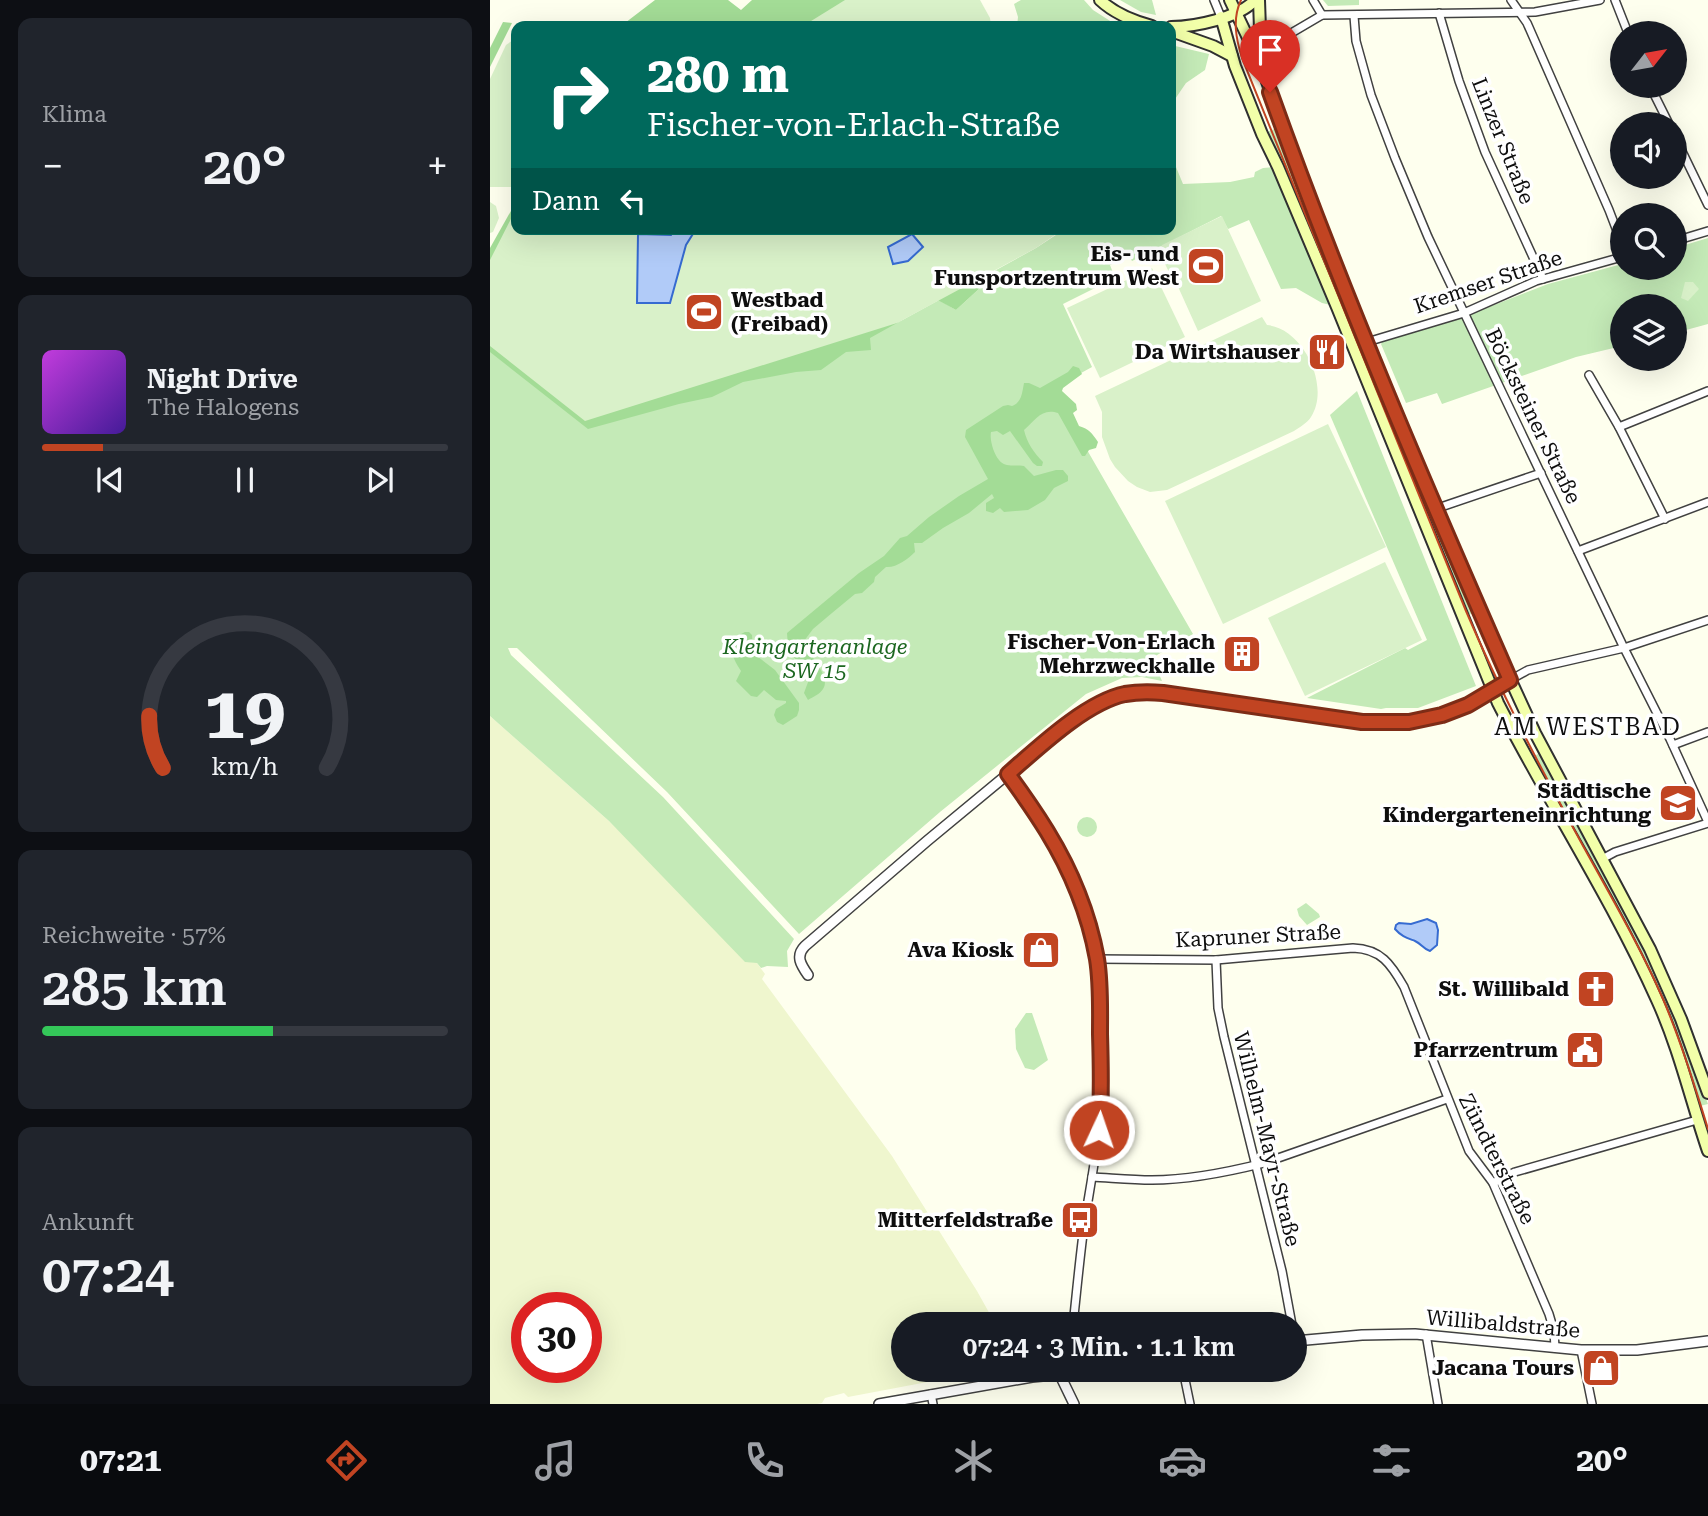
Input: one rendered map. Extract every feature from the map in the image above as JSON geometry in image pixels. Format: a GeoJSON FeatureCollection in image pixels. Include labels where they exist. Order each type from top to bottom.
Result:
{"type":"FeatureCollection","features":[{"type":"Feature","properties":{"kind":"main road"},"geometry":{"type":"LineString","coordinates":[[1100,0],[1116,12],[1136,21]]}},
{"type":"Feature","properties":{"kind":"main road"},"geometry":{"type":"LineString","coordinates":[[1229,0],[1221,17],[1232,56],[1492,690],[1529,764],[1637,956],[1667,1025],[1708,1151]]}},
{"type":"Feature","properties":{"kind":"main road"},"geometry":{"type":"LineString","coordinates":[[1229,0],[1261,65],[1301,177],[1435,509],[1535,733],[1650,949],[1708,1093]]}},
{"type":"Feature","properties":{"kind":"main road"},"geometry":{"type":"LineString","coordinates":[[1238,17],[1244,0]]}},
{"type":"Feature","properties":{"kind":"main road"},"geometry":{"type":"LineString","coordinates":[[1176,28],[1221,17],[1238,17],[1257,0],[1261,65]]}},
{"type":"Feature","properties":{"kind":"main road"},"geometry":{"type":"LineString","coordinates":[[1176,31],[1232,56]]}},
{"type":"Feature","properties":{"kind":"street"},"geometry":{"type":"LineString","coordinates":[[1214,0],[1221,17]]}},
{"type":"Feature","properties":{"kind":"street"},"geometry":{"type":"LineString","coordinates":[[1314,0],[1322,15]]}},
{"type":"Feature","properties":{"kind":"street"},"geometry":{"type":"LineString","coordinates":[[1511,0],[1527,23],[1610,213]]}},
{"type":"Feature","properties":{"kind":"street"},"geometry":{"type":"LineString","coordinates":[[1260,47],[1271,45],[1322,15],[1535,12],[1600,0]]}},
{"type":"Feature","properties":{"kind":"street"},"geometry":{"type":"LineString","coordinates":[[1615,0],[1623,21]]}},
{"type":"Feature","properties":{"kind":"street","name":"Linzer Straße"},"geometry":{"type":"LineString","coordinates":[[1439,13],[1485,152],[1543,279]]}},
{"type":"Feature","properties":{"kind":"street","name":"Böcksteiner Straße"},"geometry":{"type":"LineString","coordinates":[[1354,16],[1356,41],[1371,95],[1428,237],[1708,823]]}},
{"type":"Feature","properties":{"kind":"street"},"geometry":{"type":"LineString","coordinates":[[1687,161],[1708,205]]}},
{"type":"Feature","properties":{"kind":"street"},"geometry":{"type":"LineString","coordinates":[[1687,237],[1708,231]]}},
{"type":"Feature","properties":{"kind":"street","name":"Kremser Straße"},"geometry":{"type":"LineString","coordinates":[[1367,342],[1464,313],[1543,279],[1610,260]]}},
{"type":"Feature","properties":{"kind":"street"},"geometry":{"type":"LineString","coordinates":[[1589,375],[1619,427],[1665,519]]}},
{"type":"Feature","properties":{"kind":"street"},"geometry":{"type":"LineString","coordinates":[[1619,427],[1708,391]]}},
{"type":"Feature","properties":{"kind":"street"},"geometry":{"type":"LineString","coordinates":[[1435,509],[1541,472]]}},
{"type":"Feature","properties":{"kind":"street"},"geometry":{"type":"LineString","coordinates":[[1578,551],[1708,502]]}},
{"type":"Feature","properties":{"kind":"street"},"geometry":{"type":"LineString","coordinates":[[808,975],[801,964],[800,951],[1072,721],[1091,708],[1123,695],[1163,693],[1377,723],[1409,722],[1442,715],[1468,705],[1528,670],[1624,648],[1708,620]]}},
{"type":"Feature","properties":{"kind":"street"},"geometry":{"type":"LineString","coordinates":[[1673,745],[1708,732]]}},
{"type":"Feature","properties":{"kind":"street"},"geometry":{"type":"LineString","coordinates":[[1008,774],[1058,848],[1084,909],[1097,959],[1101,1105],[1074,1312]]}},
{"type":"Feature","properties":{"kind":"street"},"geometry":{"type":"LineString","coordinates":[[1602,859],[1615,852],[1708,823]]}},
{"type":"Feature","properties":{"kind":"street","name":"Kapruner Straße"},"geometry":{"type":"LineString","coordinates":[[1097,959],[1216,960],[1367,948],[1386,961],[1404,987]]}},
{"type":"Feature","properties":{"kind":"street","name":"Wilhelm-Mayr-Straße"},"geometry":{"type":"LineString","coordinates":[[1216,960],[1224,1037],[1282,1270],[1290,1312]]}},
{"type":"Feature","properties":{"kind":"street","name":"Zündterstraße"},"geometry":{"type":"LineString","coordinates":[[1404,987],[1469,1151],[1493,1183],[1549,1314],[1555,1348]]}},
{"type":"Feature","properties":{"kind":"street"},"geometry":{"type":"LineString","coordinates":[[1093,1177],[1153,1180],[1205,1175],[1256,1165],[1447,1100]]}},
{"type":"Feature","properties":{"kind":"street"},"geometry":{"type":"LineString","coordinates":[[1493,1183],[1515,1172],[1697,1120]]}},
{"type":"Feature","properties":{"kind":"street"},"geometry":{"type":"LineString","coordinates":[[1426,1334],[1438,1404]]}},
{"type":"Feature","properties":{"kind":"street","name":"Willibaldstraße"},"geometry":{"type":"LineString","coordinates":[[1307,1339],[1426,1334],[1581,1350],[1637,1350],[1708,1341]]}},
{"type":"Feature","properties":{"kind":"street"},"geometry":{"type":"LineString","coordinates":[[1581,1350],[1592,1404]]}},
{"type":"Feature","properties":{"kind":"street"},"geometry":{"type":"LineString","coordinates":[[879,1404],[1002,1382]]}},
{"type":"Feature","properties":{"kind":"street"},"geometry":{"type":"LineString","coordinates":[[1064,1382],[1074,1404]]}},
{"type":"Feature","properties":{"kind":"street"},"geometry":{"type":"LineString","coordinates":[[1185,1382],[1190,1404]]}},
{"type":"Feature","properties":{"kind":"street"},"geometry":{"type":"LineString","coordinates":[[931,1394],[933,1404]]}},
{"type":"Feature","properties":{"kind":"green space"},"geometry":{"type":"Polygon","coordinates":[[[655,0],[728,0],[741,10],[752,0],[846,0],[850,21],[628,21],[655,0]]]}},
{"type":"Feature","properties":{"kind":"green space"},"geometry":{"type":"Polygon","coordinates":[[[845,0],[980,0],[990,21],[811,21],[845,0]]]}},
{"type":"Feature","properties":{"kind":"green space"},"geometry":{"type":"Polygon","coordinates":[[[1021,0],[1084,0],[1093,10],[1110,21],[1018,21],[1014,4],[1021,0]]]}},
{"type":"Feature","properties":{"kind":"green space"},"geometry":{"type":"Polygon","coordinates":[[[1120,0],[1152,0],[1156,15],[1141,12],[1120,0]]]}},
{"type":"Feature","properties":{"kind":"green space"},"geometry":{"type":"Polygon","coordinates":[[[1323,0],[1359,0],[1359,5],[1328,6],[1323,0]]]}},
{"type":"Feature","properties":{"kind":"green space"},"geometry":{"type":"Polygon","coordinates":[[[503,22],[511,23],[490,67],[490,48],[503,22]]]}},
{"type":"Feature","properties":{"kind":"green space"},"geometry":{"type":"Polygon","coordinates":[[[511,42],[511,187],[490,187],[490,79],[506,45],[511,42]]]}},
{"type":"Feature","properties":{"kind":"green space"},"geometry":{"type":"Polygon","coordinates":[[[1176,46],[1209,54],[1205,70],[1186,83],[1176,98],[1176,46]]]}},
{"type":"Feature","properties":{"kind":"green space"},"geometry":{"type":"Polygon","coordinates":[[[1279,127],[1476,611],[1466,616],[1265,133],[1279,127]]]}},
{"type":"Feature","properties":{"kind":"green space","name":"Kleingartenanlage SW 15"},"geometry":{"type":"Polygon","coordinates":[[[1176,167],[1183,184],[1230,182],[1254,177],[1255,172],[1263,168],[1274,167],[1335,306],[1322,303],[1296,288],[1281,289],[1249,220],[1228,229],[1221,216],[1132,261],[1129,256],[1110,265],[1115,278],[1063,304],[1092,367],[1052,389],[1193,634],[1152,658],[1162,681],[1142,677],[1122,678],[1086,694],[940,812],[799,934],[667,792],[517,648],[508,648],[511,655],[663,797],[794,939],[787,951],[788,967],[761,968],[757,963],[745,962],[609,821],[490,716],[490,346],[897,323],[939,300],[956,310],[980,288],[1001,278],[987,275],[1056,235],[1176,235],[1176,167]]]}},
{"type":"Feature","properties":{"kind":"green space"},"geometry":{"type":"Polygon","coordinates":[[[490,202],[496,206],[499,218],[490,233],[490,202]]]}},
{"type":"Feature","properties":{"kind":"green space"},"geometry":{"type":"Polygon","coordinates":[[[511,211],[511,230],[490,273],[490,248],[511,211]]]}},
{"type":"Feature","properties":{"kind":"green space","name":"Eis- und Funsportzentrum West"},"geometry":{"type":"Polygon","coordinates":[[[1222,216],[1261,301],[1198,331],[1159,252],[1162,245],[1222,216]]]}},
{"type":"Feature","properties":{"kind":"green space","name":"Westbad (Freibad)"},"geometry":{"type":"Polygon","coordinates":[[[511,219],[511,235],[1055,235],[1036,248],[897,323],[585,421],[490,346],[490,260],[511,219]]]}},
{"type":"Feature","properties":{"kind":"green space"},"geometry":{"type":"Polygon","coordinates":[[[1708,238],[1708,324],[1687,330],[1687,294],[1610,294],[1610,349],[1576,357],[1442,404],[1437,393],[1406,403],[1381,344],[1383,340],[1466,316],[1548,284],[1610,267],[1610,280],[1687,280],[1687,244],[1708,238]]]}},
{"type":"Feature","properties":{"kind":"green space"},"geometry":{"type":"Polygon","coordinates":[[[1152,268],[1185,337],[1100,378],[1067,308],[1152,268]]]}},
{"type":"Feature","properties":{"kind":"green space"},"geometry":{"type":"Polygon","coordinates":[[[987,275],[1003,278],[980,288],[956,310],[934,298],[870,338],[871,350],[846,352],[821,370],[743,382],[712,397],[588,429],[490,352],[490,325],[972,280],[987,275]]]}},
{"type":"Feature","properties":{"kind":"green space"},"geometry":{"type":"Polygon","coordinates":[[[1685,282],[1693,282],[1699,289],[1688,301],[1687,294],[1682,294],[1685,282]]]}},
{"type":"Feature","properties":{"kind":"green space"},"geometry":{"type":"Polygon","coordinates":[[[1262,317],[1267,325],[1292,336],[1310,360],[1318,390],[1311,417],[1294,431],[1167,490],[1150,492],[1128,481],[1110,459],[1102,437],[1102,412],[1095,396],[1262,317]]]}},
{"type":"Feature","properties":{"kind":"green space"},"geometry":{"type":"Polygon","coordinates":[[[1073,366],[1079,368],[1082,374],[1062,391],[1076,404],[1077,410],[1073,413],[1079,426],[1090,432],[1098,442],[1096,448],[1082,456],[1058,413],[1052,412],[1039,416],[1024,430],[1031,447],[1043,462],[1042,466],[1033,463],[1010,431],[1003,435],[997,431],[991,432],[994,452],[1003,464],[1024,466],[1034,476],[1063,470],[1068,481],[1054,488],[1045,500],[1028,510],[1004,512],[1000,508],[993,513],[986,511],[986,503],[994,498],[992,494],[969,513],[922,543],[914,543],[915,552],[912,555],[898,565],[886,567],[862,593],[855,594],[832,613],[813,629],[804,641],[825,683],[820,692],[808,700],[804,693],[809,667],[807,663],[796,660],[788,647],[787,633],[859,573],[884,556],[900,538],[907,536],[929,517],[988,479],[965,437],[966,430],[1003,406],[1012,406],[1018,402],[1024,383],[1040,388],[1068,372],[1073,366]]]}},
{"type":"Feature","properties":{"kind":"green space"},"geometry":{"type":"Polygon","coordinates":[[[1357,391],[1476,686],[1418,708],[1381,709],[1307,698],[1405,648],[1408,650],[1427,640],[1330,415],[1357,391]]]}},
{"type":"Feature","properties":{"kind":"green space"},"geometry":{"type":"Polygon","coordinates":[[[1328,424],[1386,547],[1223,624],[1165,501],[1328,424]]]}},
{"type":"Feature","properties":{"kind":"green space"},"geometry":{"type":"Polygon","coordinates":[[[1385,562],[1422,640],[1305,696],[1268,618],[1385,562]]]}},
{"type":"Feature","properties":{"kind":"green space"},"geometry":{"type":"Polygon","coordinates":[[[745,632],[752,635],[753,650],[757,656],[775,670],[799,703],[797,716],[783,725],[777,722],[774,715],[776,709],[786,701],[776,700],[764,690],[757,697],[751,696],[736,681],[741,671],[734,659],[732,647],[735,637],[745,632]]]}},
{"type":"Feature","properties":{"kind":"green space"},"geometry":{"type":"Polygon","coordinates":[[[1514,699],[1654,964],[1708,1104],[1696,1107],[1663,1006],[1529,759],[1538,754],[1512,700],[1514,699]]]}},
{"type":"Feature","properties":{"kind":"green space"},"geometry":{"type":"Polygon","coordinates":[[[490,716],[609,821],[757,963],[765,974],[762,979],[892,1156],[989,1312],[891,1312],[891,1382],[927,1382],[848,1397],[844,1393],[825,1398],[822,1403],[490,1404],[490,716]]]}},
{"type":"Feature","properties":{"kind":"green space"},"geometry":{"type":"Polygon","coordinates":[[[1083,817],[1091,817],[1097,827],[1091,837],[1083,837],[1077,831],[1077,823],[1083,817]]]}},
{"type":"Feature","properties":{"kind":"green space"},"geometry":{"type":"Polygon","coordinates":[[[1306,903],[1320,917],[1307,925],[1297,909],[1306,903]]]}},
{"type":"Feature","properties":{"kind":"green space"},"geometry":{"type":"Polygon","coordinates":[[[1026,1013],[1032,1013],[1048,1060],[1034,1070],[1025,1068],[1016,1049],[1015,1029],[1026,1013]]]}},
{"type":"Feature","properties":{"kind":"water"},"geometry":{"type":"Polygon","coordinates":[[[638,235],[692,235],[686,245],[670,303],[637,303],[638,235]]]}},
{"type":"Feature","properties":{"kind":"water"},"geometry":{"type":"Polygon","coordinates":[[[913,235],[923,247],[908,261],[893,264],[888,247],[913,235]]]}},
{"type":"Feature","properties":{"kind":"water"},"geometry":{"type":"Polygon","coordinates":[[[1427,919],[1436,923],[1438,930],[1437,945],[1430,951],[1402,936],[1395,929],[1399,923],[1411,924],[1427,919]]]}},
{"type":"Feature","properties":{"kind":"tram line"},"geometry":{"type":"LineString","coordinates":[[1241,0],[1236,29],[1242,58],[1466,611],[1521,729],[1654,979],[1682,1047],[1708,1129]]}},
{"type":"Feature","properties":{"kind":"place","name":"Eis- und Funsportzentrum West"},"geometry":{"type":"Point","coordinates":[1206,266]}},
{"type":"Feature","properties":{"kind":"place","name":"Westbad (Freibad)"},"geometry":{"type":"Point","coordinates":[704,312]}},
{"type":"Feature","properties":{"kind":"place","name":"Da Wirtshauser"},"geometry":{"type":"Point","coordinates":[1327,352]}},
{"type":"Feature","properties":{"kind":"place","name":"Fischer-Von-Erlach Mehrzweckhalle"},"geometry":{"type":"Point","coordinates":[1242,654]}},
{"type":"Feature","properties":{"kind":"place","name":"Städtische Kindergarteneinrichtung"},"geometry":{"type":"Point","coordinates":[1678,803]}},
{"type":"Feature","properties":{"kind":"place","name":"Ava Kiosk"},"geometry":{"type":"Point","coordinates":[1041,950]}},
{"type":"Feature","properties":{"kind":"place","name":"St. Willibald"},"geometry":{"type":"Point","coordinates":[1596,989]}},
{"type":"Feature","properties":{"kind":"place","name":"Pfarrzentrum"},"geometry":{"type":"Point","coordinates":[1585,1050]}},
{"type":"Feature","properties":{"kind":"place","name":"Mitterfeldstraße"},"geometry":{"type":"Point","coordinates":[1080,1220]}},
{"type":"Feature","properties":{"kind":"place","name":"Jacana Tours"},"geometry":{"type":"Point","coordinates":[1601,1368]}},
{"type":"Feature","properties":{"kind":"district","name":"AM WESTBAD"},"geometry":{"type":"Point","coordinates":[1588,727]}},
{"type":"Feature","properties":{"kind":"route"},"geometry":{"type":"LineString","coordinates":[[1099,1130],[1101,1086],[1098,978],[1091,935],[1079,894],[1058,848],[1008,774],[1072,721],[1091,708],[1123,695],[1163,693],[1362,722],[1409,722],[1442,715],[1468,705],[1510,680],[1435,509],[1301,177],[1270,92]]}}]}
